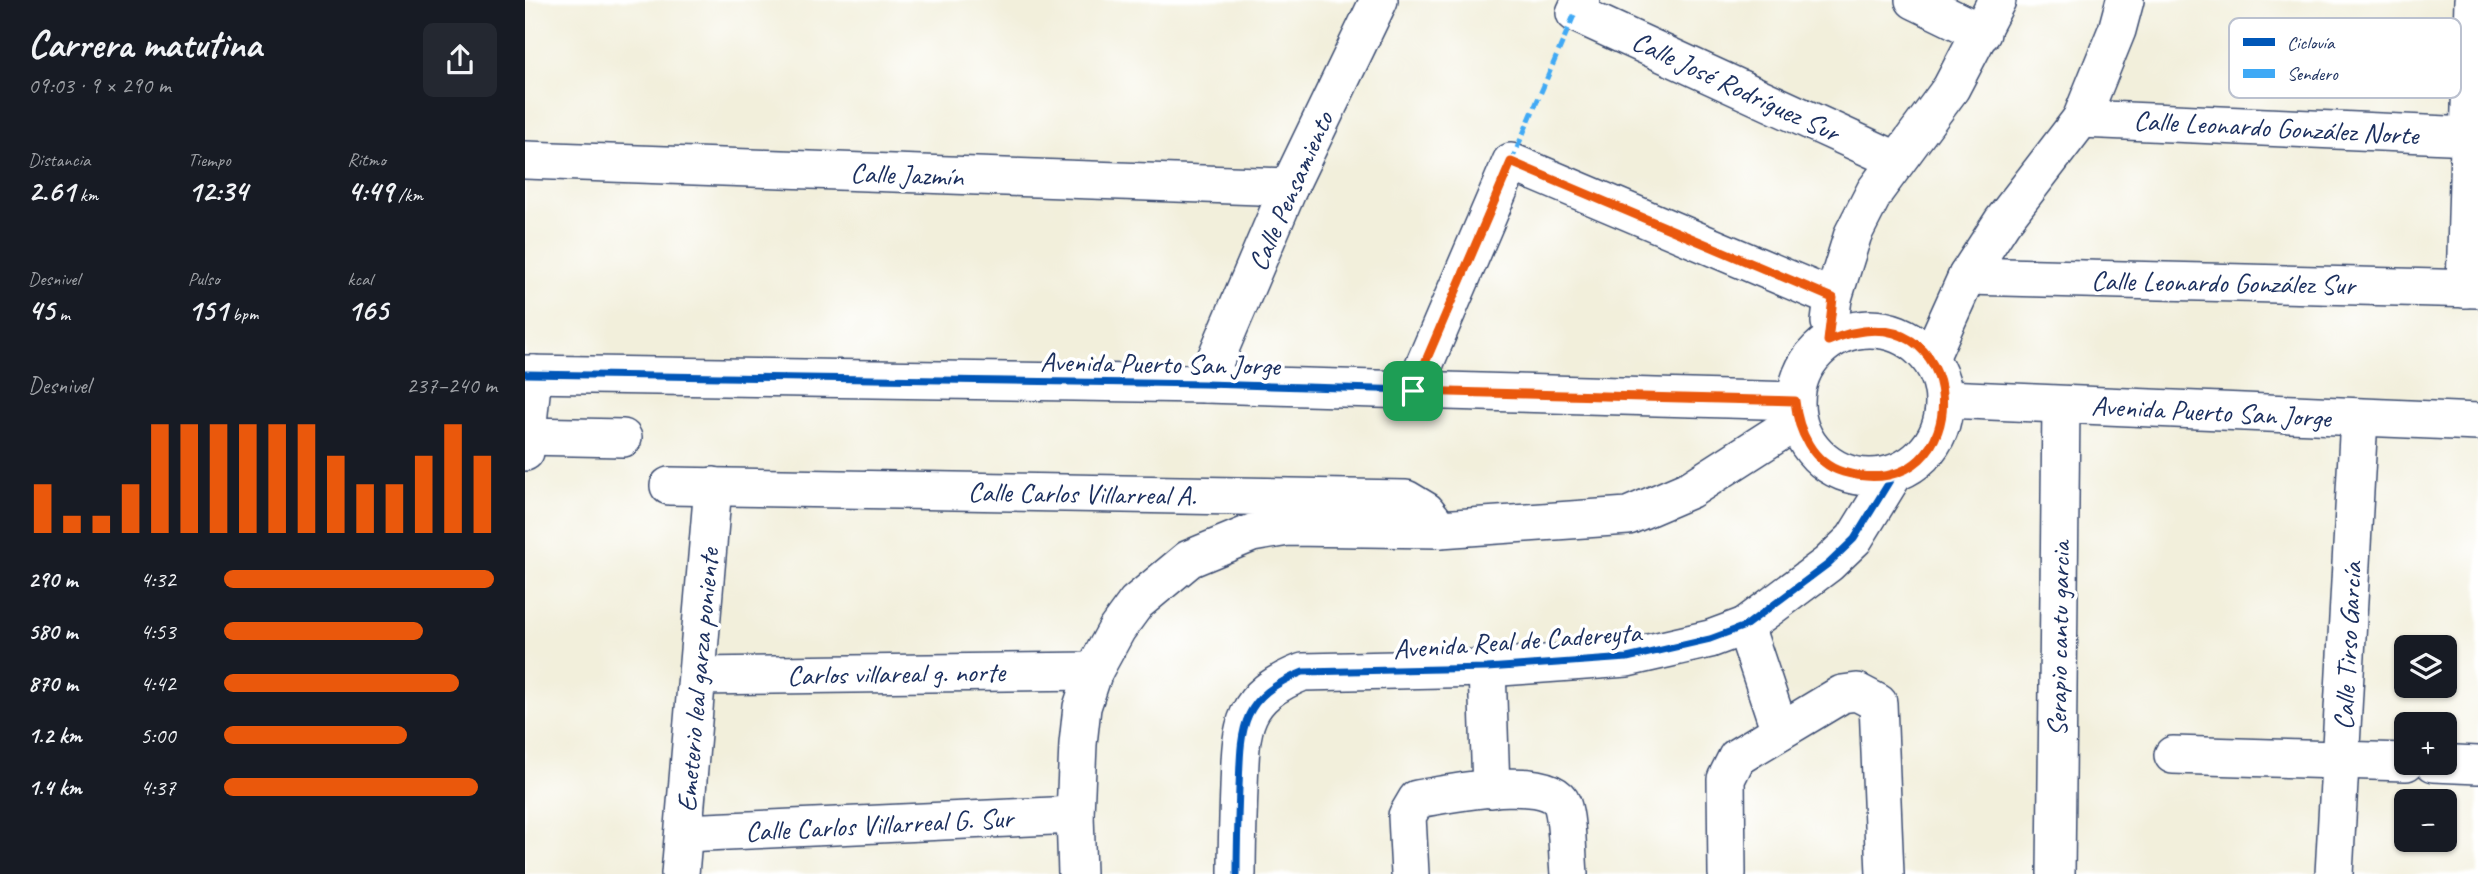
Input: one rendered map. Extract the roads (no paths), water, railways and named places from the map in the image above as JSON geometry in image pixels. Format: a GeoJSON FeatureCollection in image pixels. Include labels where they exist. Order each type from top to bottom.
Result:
{"type":"FeatureCollection","features":[{"type":"Feature","properties":{"kind":"street","name":"Calle Pensamiento"},"geometry":{"type":"LineString","coordinates":[[1205,384],[1289,187],[1379,0]]}},
{"type":"Feature","properties":{"kind":"street"},"geometry":{"type":"LineString","coordinates":[[1828,341],[1833,298],[1853,234],[1875,191],[1951,88],[1989,16],[1914,0]]}},
{"type":"Feature","properties":{"kind":"street"},"geometry":{"type":"LineString","coordinates":[[1930,358],[1967,276],[2002,222],[2081,119],[2117,30],[2125,0]]}},
{"type":"Feature","properties":{"kind":"street"},"geometry":{"type":"LineString","coordinates":[[2471,289],[2473,0]]}},
{"type":"Feature","properties":{"kind":"street","name":"Calle José Rodríguez Sur"},"geometry":{"type":"LineString","coordinates":[[1578,6],[1896,160]]}},
{"type":"Feature","properties":{"kind":"street","name":"Calle Leonardo González Norte"},"geometry":{"type":"LineString","coordinates":[[2081,119],[2471,136]]}},
{"type":"Feature","properties":{"kind":"street","name":"Calle Jazmín"},"geometry":{"type":"LineString","coordinates":[[525,160],[1289,187]]}},
{"type":"Feature","properties":{"kind":"street"},"geometry":{"type":"LineString","coordinates":[[1413,391],[1511,162],[1833,298]]}},
{"type":"Feature","properties":{"kind":"street","name":"Calle Leonardo González Sur"},"geometry":{"type":"LineString","coordinates":[[1967,276],[2471,289]]}},
{"type":"Feature","properties":{"kind":"street"},"geometry":{"type":"LineString","coordinates":[[1882,329],[1909,339],[1930,358],[1941,378],[1945,399],[1943,423],[1932,445],[1916,463],[1894,474],[1864,477],[1834,469],[1810,449],[1796,411],[1799,378],[1811,357],[1828,341],[1854,330],[1882,329]]}},
{"type":"Feature","properties":{"kind":"street"},"geometry":{"type":"LineString","coordinates":[[529,374],[526,441],[623,438]]}},
{"type":"Feature","properties":{"kind":"street","name":"Avenida Puerto San Jorge"},"geometry":{"type":"LineString","coordinates":[[529,374],[1205,384],[1413,391],[1796,411]]}},
{"type":"Feature","properties":{"kind":"street","name":"Avenida Puerto San Jorge"},"geometry":{"type":"LineString","coordinates":[[1945,399],[2478,422]]}},
{"type":"Feature","properties":{"kind":"street","name":"Serapio cantu garcia"},"geometry":{"type":"LineString","coordinates":[[2056,874],[2061,405]]}},
{"type":"Feature","properties":{"kind":"street"},"geometry":{"type":"LineString","coordinates":[[1077,874],[1075,816],[1081,707],[1094,671],[1117,629],[1136,603],[1189,559],[1252,533],[1288,527],[1440,529],[1628,516],[1691,489],[1796,411]]}},
{"type":"Feature","properties":{"kind":"street","name":"Calle Tirso García"},"geometry":{"type":"LineString","coordinates":[[2333,874],[2358,418]]}},
{"type":"Feature","properties":{"kind":"street","name":"Avenida Real de Cadereyta"},"geometry":{"type":"LineString","coordinates":[[1237,874],[1240,740],[1246,718],[1255,703],[1276,683],[1303,672],[1487,668],[1627,658],[1710,639],[1745,626],[1828,564],[1854,539],[1894,474]]}},
{"type":"Feature","properties":{"kind":"street","name":"Calle Carlos Villarreal A."},"geometry":{"type":"LineString","coordinates":[[669,486],[1406,499],[1426,511],[1440,529]]}},
{"type":"Feature","properties":{"kind":"street","name":"Emeterio leal garza poniente"},"geometry":{"type":"LineString","coordinates":[[680,874],[699,676],[713,486]]}},
{"type":"Feature","properties":{"kind":"street"},"geometry":{"type":"LineString","coordinates":[[1745,626],[1780,731]]}},
{"type":"Feature","properties":{"kind":"street"},"geometry":{"type":"LineString","coordinates":[[1487,668],[1491,789]]}},
{"type":"Feature","properties":{"kind":"street","name":"Carlos villareal g. norte"},"geometry":{"type":"LineString","coordinates":[[699,676],[1094,671]]}},
{"type":"Feature","properties":{"kind":"street"},"geometry":{"type":"LineString","coordinates":[[1727,874],[1726,779],[1729,767],[1737,757],[1842,694],[1857,692],[1878,703],[1885,874]]}},
{"type":"Feature","properties":{"kind":"street"},"geometry":{"type":"LineString","coordinates":[[2173,755],[2394,760]]}},
{"type":"Feature","properties":{"kind":"street"},"geometry":{"type":"LineString","coordinates":[[2457,764],[2478,765]]}},
{"type":"Feature","properties":{"kind":"street"},"geometry":{"type":"LineString","coordinates":[[1410,874],[1407,816],[1417,799],[1491,789],[1542,788],[1562,805],[1569,874]]}},
{"type":"Feature","properties":{"kind":"street","name":"Calle Carlos Villarreal G. Sur"},"geometry":{"type":"LineString","coordinates":[[684,834],[1075,816]]}}]}
